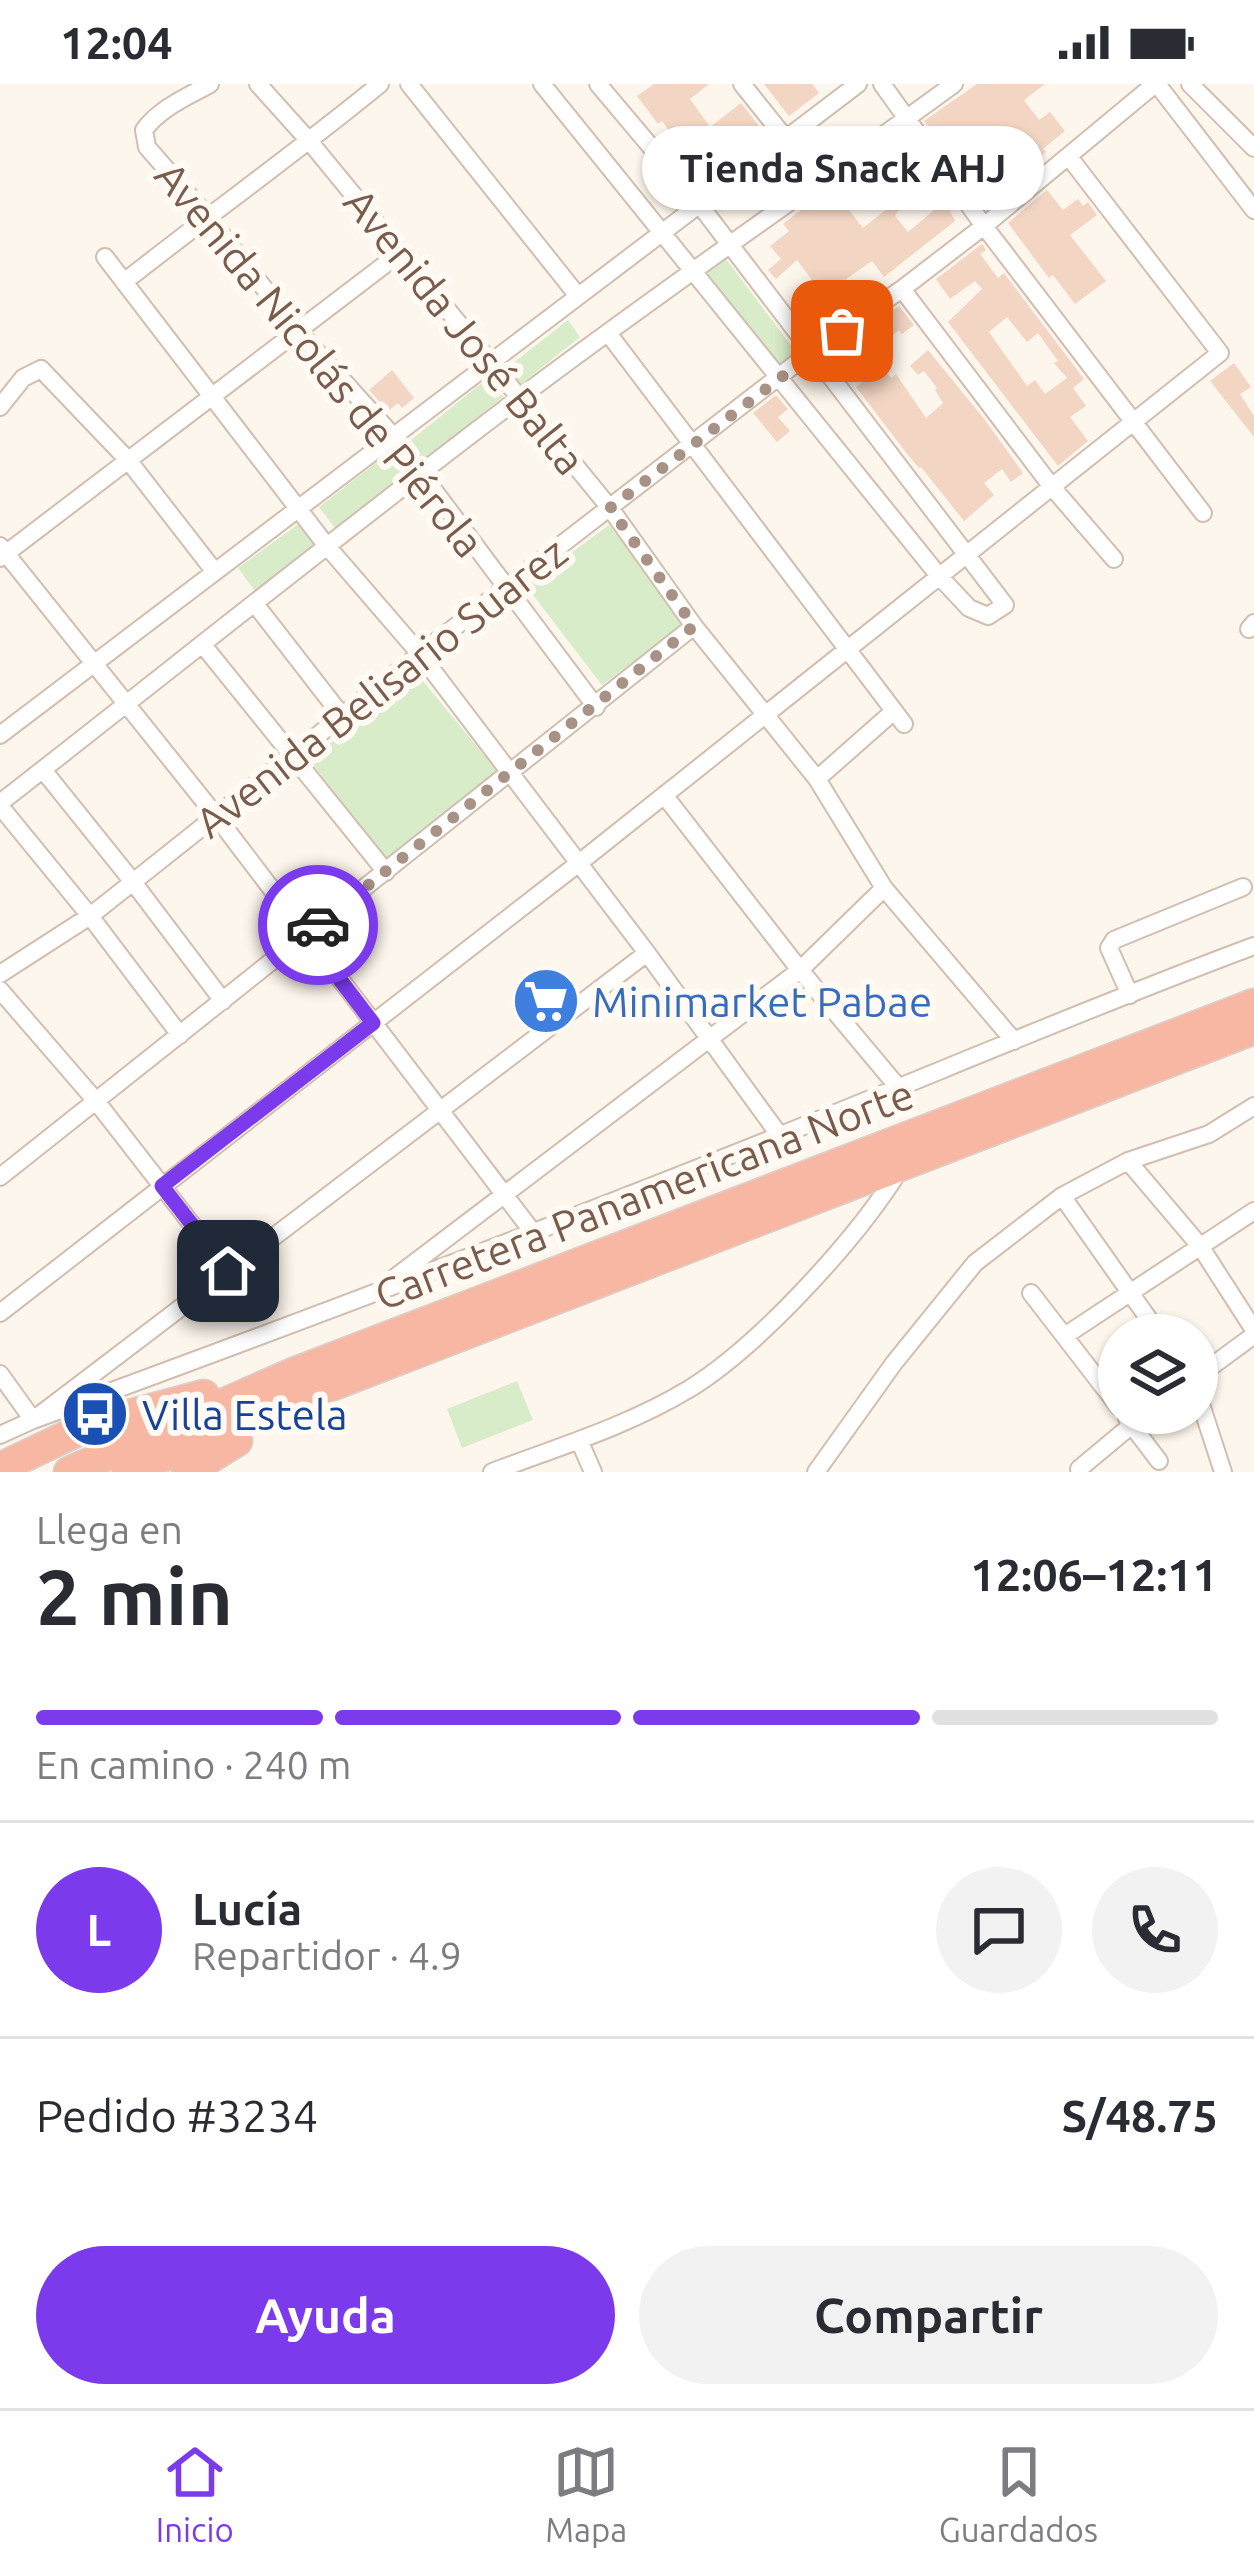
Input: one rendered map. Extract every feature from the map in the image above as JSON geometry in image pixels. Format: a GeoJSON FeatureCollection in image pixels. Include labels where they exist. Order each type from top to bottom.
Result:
{"type":"FeatureCollection","features":[{"type":"Feature","properties":{"kind":"highway","name":"Carretera Panamericana Norte"},"geometry":{"type":"LineString","coordinates":[[77,1470],[1254,1004]]}},
{"type":"Feature","properties":{"kind":"highway","name":"Carretera Panamericana Norte"},"geometry":{"type":"LineString","coordinates":[[127,1472],[299,1385],[903,1164],[1254,1028]]}},
{"type":"Feature","properties":{"kind":"highway"},"geometry":{"type":"LineString","coordinates":[[0,1468],[88,1426],[299,1385]]}},
{"type":"Feature","properties":{"kind":"highway"},"geometry":{"type":"LineString","coordinates":[[187,1472],[288,1412],[299,1385]]}},
{"type":"Feature","properties":{"kind":"highway"},"geometry":{"type":"LineString","coordinates":[[31,1453],[57,1454],[77,1470]]}},
{"type":"Feature","properties":{"kind":"street","name":"Avenida Nicolás de Piérola"},"geometry":{"type":"LineString","coordinates":[[211,84],[160,112],[144,130],[147,147],[298,331],[394,436],[596,707]]}},
{"type":"Feature","properties":{"kind":"street","name":"Avenida José Balta"},"geometry":{"type":"LineString","coordinates":[[258,84],[610,508],[694,626],[818,779],[884,888],[1014,1041]]}},
{"type":"Feature","properties":{"kind":"street"},"geometry":{"type":"LineString","coordinates":[[124,282],[380,84]]}},
{"type":"Feature","properties":{"kind":"street"},"geometry":{"type":"LineString","coordinates":[[409,84],[578,296]]}},
{"type":"Feature","properties":{"kind":"street"},"geometry":{"type":"LineString","coordinates":[[542,84],[939,576],[969,608],[988,616],[1005,605],[608,88]]}},
{"type":"Feature","properties":{"kind":"street"},"geometry":{"type":"LineString","coordinates":[[742,84],[786,139]]}},
{"type":"Feature","properties":{"kind":"street"},"geometry":{"type":"LineString","coordinates":[[3,727],[93,665],[858,84]]}},
{"type":"Feature","properties":{"kind":"street"},"geometry":{"type":"LineString","coordinates":[[882,84],[1203,513]]}},
{"type":"Feature","properties":{"kind":"street"},"geometry":{"type":"LineString","coordinates":[[180,1035],[0,804],[521,396],[954,84]]}},
{"type":"Feature","properties":{"kind":"street"},"geometry":{"type":"LineString","coordinates":[[1156,84],[1254,210]]}},
{"type":"Feature","properties":{"kind":"street","name":"Avenida Belisario Suarez"},"geometry":{"type":"LineString","coordinates":[[0,974],[90,916],[812,351],[984,226],[1156,84]]}},
{"type":"Feature","properties":{"kind":"street"},"geometry":{"type":"LineString","coordinates":[[1190,84],[1254,148]]}},
{"type":"Feature","properties":{"kind":"street"},"geometry":{"type":"LineString","coordinates":[[0,1312],[579,863],[1220,353],[1069,157]]}},
{"type":"Feature","properties":{"kind":"street"},"geometry":{"type":"LineString","coordinates":[[400,253],[2,553],[216,816],[532,1231]]}},
{"type":"Feature","properties":{"kind":"street"},"geometry":{"type":"LineString","coordinates":[[105,257],[326,545],[420,654],[780,1136]]}},
{"type":"Feature","properties":{"kind":"street"},"geometry":{"type":"LineString","coordinates":[[902,289],[1052,487],[1114,559]]}},
{"type":"Feature","properties":{"kind":"street"},"geometry":{"type":"LineString","coordinates":[[608,333],[899,717],[818,779]]}},
{"type":"Feature","properties":{"kind":"street"},"geometry":{"type":"LineString","coordinates":[[0,407],[22,378],[41,369],[128,460],[215,572]]}},
{"type":"Feature","properties":{"kind":"street"},"geometry":{"type":"LineString","coordinates":[[255,604],[342,716]]}},
{"type":"Feature","properties":{"kind":"street"},"geometry":{"type":"LineString","coordinates":[[3,1170],[694,626]]}},
{"type":"Feature","properties":{"kind":"street"},"geometry":{"type":"LineString","coordinates":[[203,645],[386,872]]}},
{"type":"Feature","properties":{"kind":"street"},"geometry":{"type":"LineString","coordinates":[[43,770],[223,1000]]}},
{"type":"Feature","properties":{"kind":"street"},"geometry":{"type":"LineString","coordinates":[[664,795],[898,1087]]}},
{"type":"Feature","properties":{"kind":"street"},"geometry":{"type":"LineString","coordinates":[[1130,994],[1108,948],[1114,940],[1243,886]]}},
{"type":"Feature","properties":{"kind":"street"},"geometry":{"type":"LineString","coordinates":[[372,1295],[800,970],[884,888]]}},
{"type":"Feature","properties":{"kind":"street"},"geometry":{"type":"LineString","coordinates":[[0,1435],[780,1136],[1254,946]]}},
{"type":"Feature","properties":{"kind":"street"},"geometry":{"type":"LineString","coordinates":[[34,1420],[647,953]]}},
{"type":"Feature","properties":{"kind":"street"},"geometry":{"type":"LineString","coordinates":[[0,990],[96,1101],[228,1271]]}},
{"type":"Feature","properties":{"kind":"street"},"geometry":{"type":"LineString","coordinates":[[816,1472],[894,1363],[975,1263],[1062,1196],[1128,1161],[1209,1134],[1254,1106]]}},
{"type":"Feature","properties":{"kind":"street"},"geometry":{"type":"LineString","coordinates":[[1128,1161],[1200,1246],[1254,1333],[1218,1361]]}},
{"type":"Feature","properties":{"kind":"street"},"geometry":{"type":"LineString","coordinates":[[492,1472],[579,1440],[684,1392],[716,1372],[823,1267],[883,1197],[903,1164]]}},
{"type":"Feature","properties":{"kind":"street"},"geometry":{"type":"LineString","coordinates":[[1062,1196],[1146,1314]]}},
{"type":"Feature","properties":{"kind":"street"},"geometry":{"type":"LineString","coordinates":[[1066,1335],[1254,1211]]}},
{"type":"Feature","properties":{"kind":"street"},"geometry":{"type":"LineString","coordinates":[[1031,1293],[1098,1374]]}},
{"type":"Feature","properties":{"kind":"street"},"geometry":{"type":"LineString","coordinates":[[0,1374],[34,1420]]}},
{"type":"Feature","properties":{"kind":"street"},"geometry":{"type":"LineString","coordinates":[[1078,1469],[1111,1434]]}},
{"type":"Feature","properties":{"kind":"street"},"geometry":{"type":"LineString","coordinates":[[1142,1434],[1159,1461]]}},
{"type":"Feature","properties":{"kind":"street"},"geometry":{"type":"LineString","coordinates":[[1210,1434],[1222,1472]]}},
{"type":"Feature","properties":{"kind":"street"},"geometry":{"type":"LineString","coordinates":[[579,1440],[593,1472]]}},
{"type":"Feature","properties":{"kind":"green space"},"geometry":{"type":"Polygon","coordinates":[[[723,255],[796,352],[777,367],[703,270],[723,255]]]}},
{"type":"Feature","properties":{"kind":"green space"},"geometry":{"type":"Polygon","coordinates":[[[568,320],[580,337],[521,384],[508,367],[568,320]]]}},
{"type":"Feature","properties":{"kind":"green space"},"geometry":{"type":"Polygon","coordinates":[[[488,378],[503,397],[419,464],[405,445],[488,378]]]}},
{"type":"Feature","properties":{"kind":"green space"},"geometry":{"type":"Polygon","coordinates":[[[394,449],[410,470],[335,528],[319,507],[394,449]]]}},
{"type":"Feature","properties":{"kind":"green space"},"geometry":{"type":"Polygon","coordinates":[[[304,520],[321,543],[255,591],[238,568],[304,520]]]}},
{"type":"Feature","properties":{"kind":"green space"},"geometry":{"type":"Polygon","coordinates":[[[609,525],[686,623],[602,685],[526,586],[609,525]]]}},
{"type":"Feature","properties":{"kind":"green space"},"geometry":{"type":"Polygon","coordinates":[[[418,675],[498,772],[388,860],[309,760],[418,675]]]}},
{"type":"Feature","properties":{"kind":"green space"},"geometry":{"type":"Polygon","coordinates":[[[517,1381],[533,1420],[462,1448],[447,1409],[517,1381]]]}},
{"type":"Feature","properties":{"kind":"building"},"geometry":{"type":"Polygon","coordinates":[[[654,84],[709,84],[690,99],[710,127],[741,103],[767,136],[720,173],[714,165],[701,176],[662,121],[658,124],[637,96],[654,84]]]}},
{"type":"Feature","properties":{"kind":"building"},"geometry":{"type":"Polygon","coordinates":[[[764,84],[812,84],[819,93],[789,116],[764,84]]]}},
{"type":"Feature","properties":{"kind":"building"},"geometry":{"type":"Polygon","coordinates":[[[977,84],[1045,84],[1024,100],[1039,120],[1050,112],[1065,131],[987,199],[971,181],[995,161],[976,137],[951,157],[924,121],[977,84]]]}},
{"type":"Feature","properties":{"kind":"building"},"geometry":{"type":"Polygon","coordinates":[[[904,136],[914,150],[890,168],[903,185],[893,193],[874,168],[852,186],[846,178],[904,136]]]}},
{"type":"Feature","properties":{"kind":"building"},"geometry":{"type":"Polygon","coordinates":[[[847,183],[857,193],[845,205],[863,228],[907,193],[895,216],[908,232],[945,201],[955,221],[884,277],[872,261],[846,279],[861,297],[814,334],[798,311],[820,291],[797,260],[776,279],[768,270],[781,259],[770,246],[789,231],[783,224],[820,196],[825,201],[847,183]]]}},
{"type":"Feature","properties":{"kind":"building"},"geometry":{"type":"Polygon","coordinates":[[[1047,190],[1063,210],[1078,199],[1083,206],[1088,202],[1097,215],[1070,235],[1106,281],[1075,304],[1008,223],[1047,190]]]}},
{"type":"Feature","properties":{"kind":"building"},"geometry":{"type":"Polygon","coordinates":[[[982,244],[986,250],[980,254],[998,278],[1004,273],[1084,379],[1073,388],[1086,406],[1070,417],[1088,441],[1058,466],[948,322],[982,289],[975,281],[950,299],[936,279],[982,244]],[[1007,317],[989,332],[1027,386],[1035,380],[1045,394],[1067,378],[1038,333],[1027,342],[1007,317]]]}},
{"type":"Feature","properties":{"kind":"building"},"geometry":{"type":"Polygon","coordinates":[[[899,306],[914,325],[885,341],[877,330],[849,349],[854,356],[842,365],[832,353],[899,306]]]}},
{"type":"Feature","properties":{"kind":"building"},"geometry":{"type":"Polygon","coordinates":[[[928,350],[1023,473],[1011,482],[1002,469],[984,483],[994,495],[964,521],[856,387],[882,367],[891,378],[896,374],[926,418],[943,403],[924,371],[918,375],[910,366],[928,350]]]}},
{"type":"Feature","properties":{"kind":"building"},"geometry":{"type":"Polygon","coordinates":[[[1234,363],[1251,387],[1240,394],[1254,416],[1254,437],[1210,381],[1234,363]]]}},
{"type":"Feature","properties":{"kind":"building"},"geometry":{"type":"Polygon","coordinates":[[[392,370],[414,398],[388,411],[369,390],[392,370]]]}},
{"type":"Feature","properties":{"kind":"building"},"geometry":{"type":"Polygon","coordinates":[[[776,395],[788,409],[778,417],[790,431],[777,442],[753,413],[776,395]]]}},
{"type":"Feature","properties":{"kind":"way so far"},"geometry":{"type":"LineString","coordinates":[[318,925],[694,626],[610,508],[842,331]]}},
{"type":"Feature","properties":{"kind":"place","name":"Tienda Snack AHJ"},"geometry":{"type":"Point","coordinates":[842,331]}},
{"type":"Feature","properties":{"kind":"place","name":"Minimarket Pabae"},"geometry":{"type":"Point","coordinates":[546,1001]}},
{"type":"Feature","properties":{"kind":"place","name":"Villa Estela"},"geometry":{"type":"Point","coordinates":[95,1414]}},
{"type":"Feature","properties":{"kind":"route"},"geometry":{"type":"LineString","coordinates":[[228,1271],[162,1186],[373,1023],[306,935],[318,925]]}}]}
